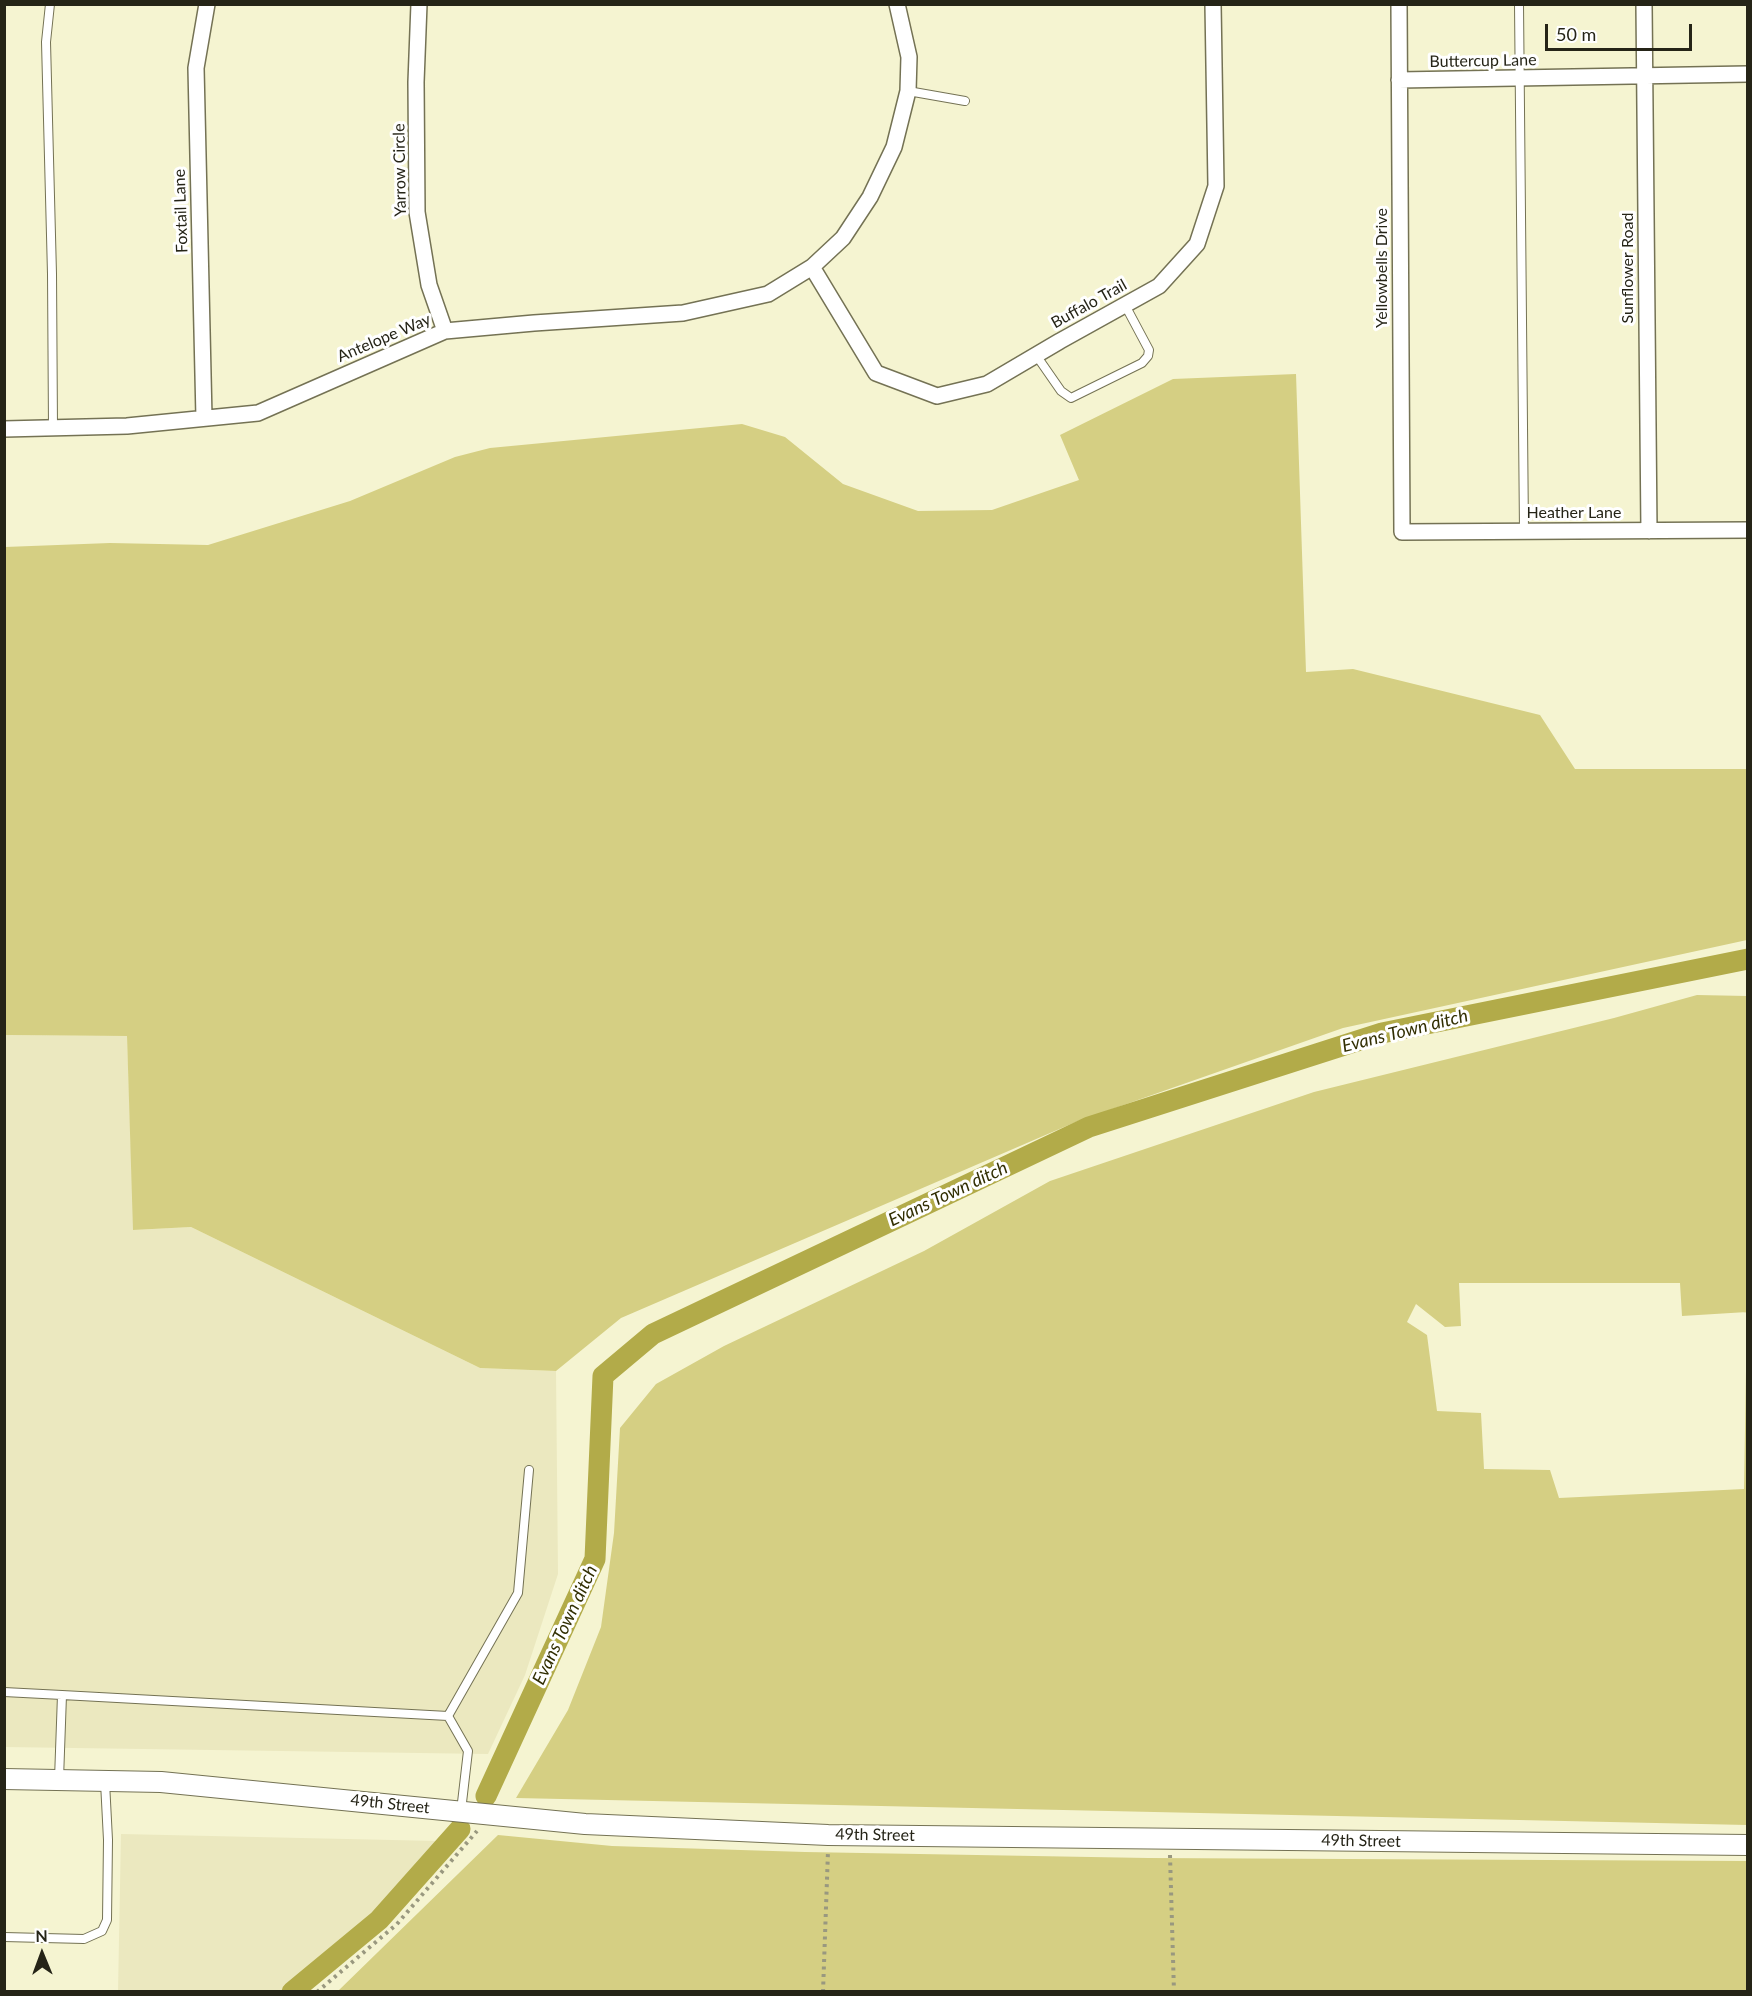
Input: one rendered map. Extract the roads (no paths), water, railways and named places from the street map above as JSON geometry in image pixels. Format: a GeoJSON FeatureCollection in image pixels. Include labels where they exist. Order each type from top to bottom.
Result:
{"type":"FeatureCollection","features":[{"type":"Feature","properties":{"kind":"street","name":"Foxtail Lane"},"geometry":{"type":"LineString","coordinates":[[204,418],[196,68],[207,4]]}},
{"type":"Feature","properties":{"kind":"street","name":"Yarrow Circle"},"geometry":{"type":"LineString","coordinates":[[419,4],[416,82],[417,212],[429,285],[445,331]]}},
{"type":"Feature","properties":{"kind":"street"},"geometry":{"type":"LineString","coordinates":[[812,267],[843,238],[870,196],[894,147],[908,91],[909,57],[897,4]]}},
{"type":"Feature","properties":{"kind":"street","name":"Buffalo Trail"},"geometry":{"type":"LineString","coordinates":[[812,267],[876,373],[937,396],[987,384],[1159,286],[1197,244],[1216,186],[1213,4]]}},
{"type":"Feature","properties":{"kind":"street","name":"Yellowbells Drive"},"geometry":{"type":"LineString","coordinates":[[1399,4],[1401,531]]}},
{"type":"Feature","properties":{"kind":"street","name":"Sunflower Road"},"geometry":{"type":"LineString","coordinates":[[1644,4],[1648,531]]}},
{"type":"Feature","properties":{"kind":"street","name":"Buttercup Lane"},"geometry":{"type":"LineString","coordinates":[[1399,80],[1748,74]]}},
{"type":"Feature","properties":{"kind":"street","name":"Antelope Way"},"geometry":{"type":"LineString","coordinates":[[4,429],[127,426],[258,413],[445,331],[683,314],[768,294],[812,267]]}},
{"type":"Feature","properties":{"kind":"street","name":"Heather Lane"},"geometry":{"type":"LineString","coordinates":[[1401,531],[1748,530]]}},
{"type":"Feature","properties":{"kind":"street","name":"49th Street"},"geometry":{"type":"LineString","coordinates":[[4,1779],[161,1782],[585,1824],[828,1835],[1748,1845]]}},
{"type":"Feature","properties":{"kind":"lane"},"geometry":{"type":"LineString","coordinates":[[50,4],[46,42],[53,428]]}},
{"type":"Feature","properties":{"kind":"lane"},"geometry":{"type":"LineString","coordinates":[[1519,4],[1524,531]]}},
{"type":"Feature","properties":{"kind":"lane"},"geometry":{"type":"LineString","coordinates":[[908,91],[965,101]]}},
{"type":"Feature","properties":{"kind":"lane"},"geometry":{"type":"LineString","coordinates":[[1036,355],[1060,391],[1071,398],[1142,363],[1148,356],[1149,350],[1125,305]]}},
{"type":"Feature","properties":{"kind":"lane"},"geometry":{"type":"LineString","coordinates":[[448,1716],[518,1593],[529,1470]]}},
{"type":"Feature","properties":{"kind":"lane"},"geometry":{"type":"LineString","coordinates":[[4,1692],[448,1716]]}},
{"type":"Feature","properties":{"kind":"lane"},"geometry":{"type":"LineString","coordinates":[[59,1780],[62,1695]]}},
{"type":"Feature","properties":{"kind":"lane"},"geometry":{"type":"LineString","coordinates":[[448,1716],[468,1751],[461,1811]]}},
{"type":"Feature","properties":{"kind":"lane"},"geometry":{"type":"LineString","coordinates":[[4,1937],[84,1939],[102,1931],[107,1920],[108,1840],[105,1781]]}},
{"type":"Feature","properties":{"kind":"waterway","name":"Evans Town ditch"},"geometry":{"type":"LineString","coordinates":[[486,1796],[595,1559],[603,1376],[653,1334],[1089,1127],[1382,1033],[1748,959]]}},
{"type":"Feature","properties":{"kind":"waterway","name":"Evans Town ditch"},"geometry":{"type":"LineString","coordinates":[[292,1992],[379,1920],[460,1829]]}}]}
